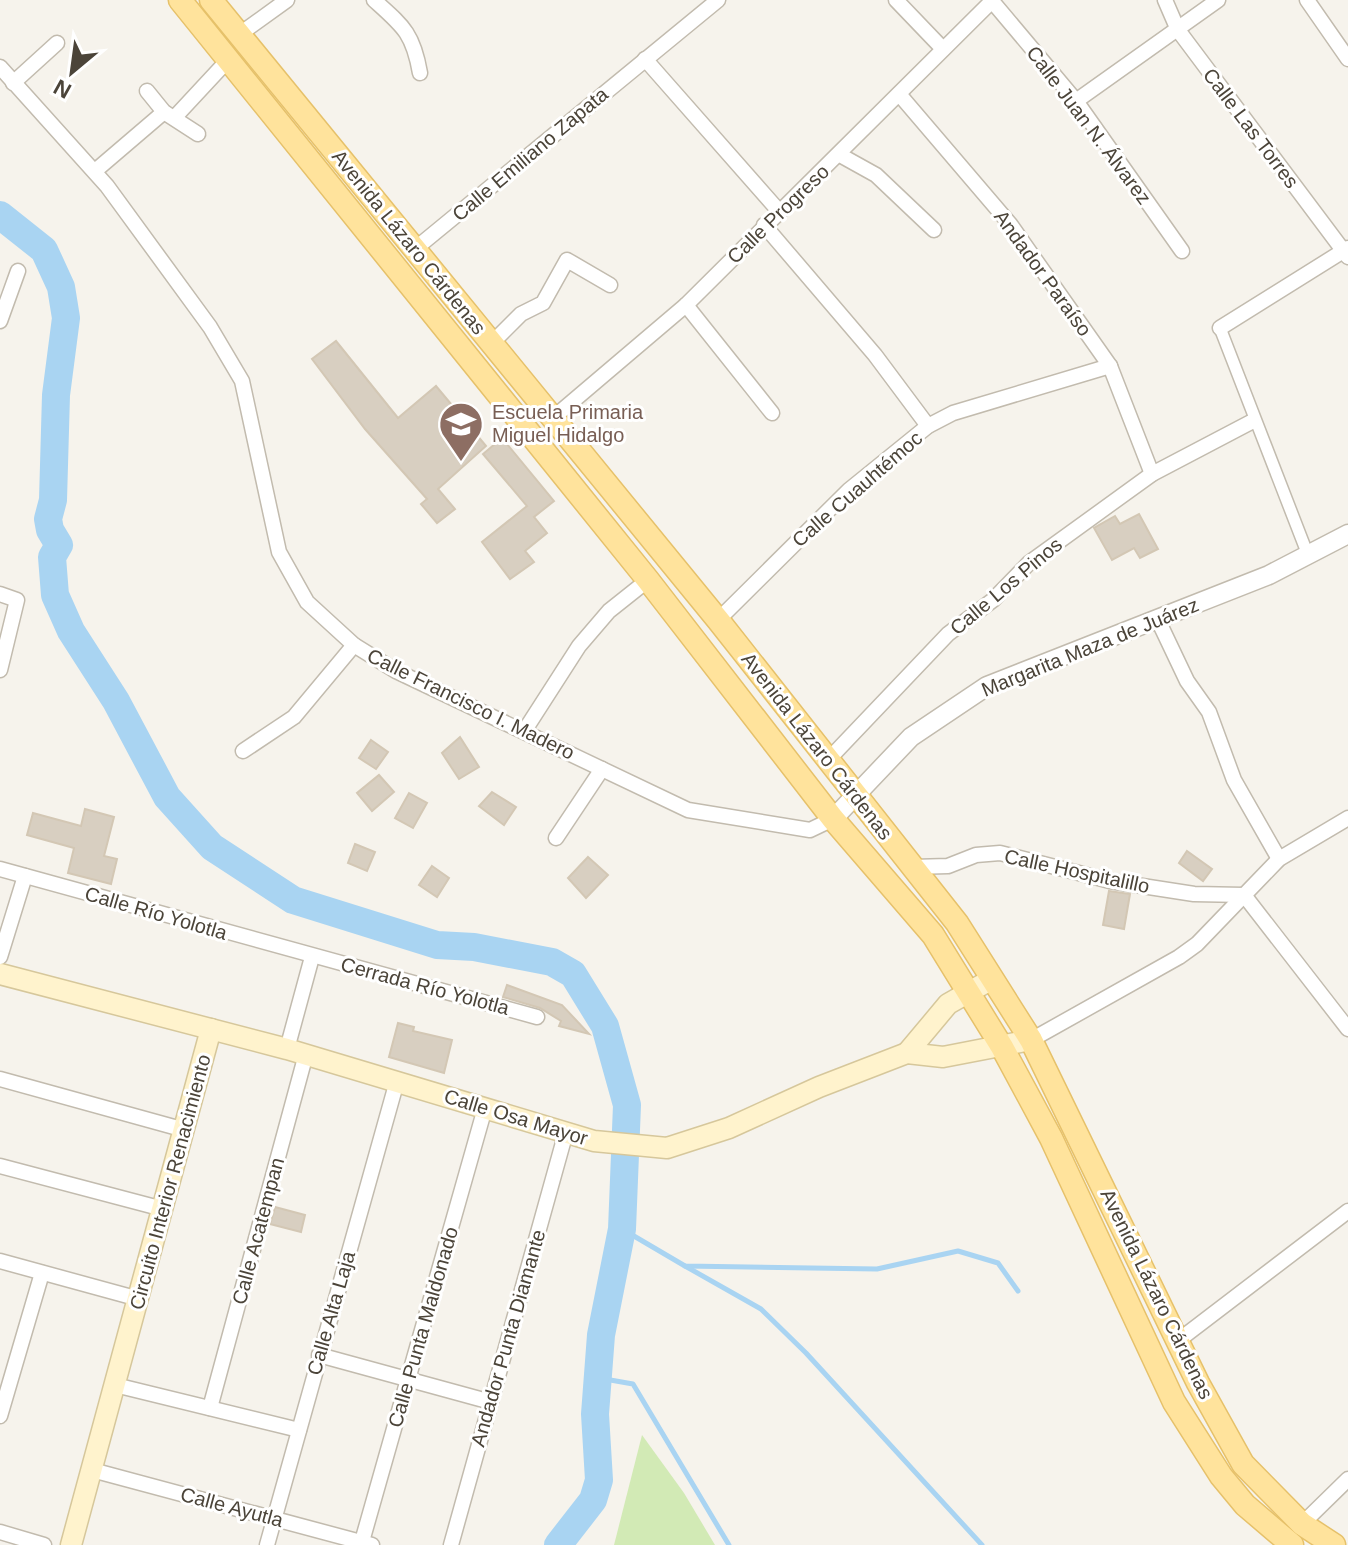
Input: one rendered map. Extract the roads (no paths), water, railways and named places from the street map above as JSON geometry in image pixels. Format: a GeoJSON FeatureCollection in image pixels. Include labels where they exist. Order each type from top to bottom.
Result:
{"type":"FeatureCollection","features":[{"type":"Feature","properties":{"kind":"main road","name":"Avenida Lázaro Cárdenas"},"geometry":{"type":"LineString","coordinates":[[180,0],[648,580],[833,819],[933,935],[1002,1047],[1051,1138],[1174,1402],[1221,1476],[1245,1505],[1292,1545]]}},
{"type":"Feature","properties":{"kind":"main road","name":"Avenida Lázaro Cárdenas"},"geometry":{"type":"LineString","coordinates":[[211,0],[718,620],[957,923],[1031,1040],[1198,1383],[1243,1464],[1302,1524],[1334,1545]]}},
{"type":"Feature","properties":{"kind":"main road","name":"Circuito Interior Renacimiento"},"geometry":{"type":"LineString","coordinates":[[0,974],[211,1029],[71,1545]]}},
{"type":"Feature","properties":{"kind":"main road","name":"Calle Osa Mayor"},"geometry":{"type":"LineString","coordinates":[[907,1053],[948,1004],[992,979]]}},
{"type":"Feature","properties":{"kind":"main road","name":"Calle Osa Mayor"},"geometry":{"type":"LineString","coordinates":[[211,1029],[297,1051],[594,1141],[667,1148],[729,1128],[819,1087],[907,1053],[943,1057],[1031,1040]]}},
{"type":"Feature","properties":{"kind":"street"},"geometry":{"type":"LineString","coordinates":[[240,34],[287,0]]}},
{"type":"Feature","properties":{"kind":"street"},"geometry":{"type":"LineString","coordinates":[[374,0],[407,29],[418,51],[420,73]]}},
{"type":"Feature","properties":{"kind":"street","name":"Calle Emiliano Zapata"},"geometry":{"type":"LineString","coordinates":[[415,249],[718,0]]}},
{"type":"Feature","properties":{"kind":"street"},"geometry":{"type":"LineString","coordinates":[[896,0],[943,49]]}},
{"type":"Feature","properties":{"kind":"street","name":"Calle Las Torres"},"geometry":{"type":"LineString","coordinates":[[1165,0],[1178,30],[1347,252]]}},
{"type":"Feature","properties":{"kind":"street"},"geometry":{"type":"LineString","coordinates":[[1076,101],[1218,0]]}},
{"type":"Feature","properties":{"kind":"street"},"geometry":{"type":"LineString","coordinates":[[1307,0],[1348,59]]}},
{"type":"Feature","properties":{"kind":"street","name":"Calle Progreso"},"geometry":{"type":"LineString","coordinates":[[553,418],[686,305],[778,210],[840,155],[992,1]]}},
{"type":"Feature","properties":{"kind":"street","name":"Calle Juan N. Álvarez"},"geometry":{"type":"LineString","coordinates":[[992,1],[1076,101],[1182,251]]}},
{"type":"Feature","properties":{"kind":"street"},"geometry":{"type":"LineString","coordinates":[[13,83],[57,43]]}},
{"type":"Feature","properties":{"kind":"street"},"geometry":{"type":"LineString","coordinates":[[645,59],[778,210]]}},
{"type":"Feature","properties":{"kind":"street"},"geometry":{"type":"LineString","coordinates":[[95,171],[169,114],[228,60]]}},
{"type":"Feature","properties":{"kind":"street","name":"Calle Francisco I. Madero"},"geometry":{"type":"LineString","coordinates":[[0,67],[95,171],[210,327],[242,381],[279,552],[307,602],[354,645],[396,671],[688,810],[810,830],[833,819]]}},
{"type":"Feature","properties":{"kind":"street"},"geometry":{"type":"LineString","coordinates":[[147,91],[169,114],[198,134]]}},
{"type":"Feature","properties":{"kind":"street","name":"Andador Paraíso"},"geometry":{"type":"LineString","coordinates":[[899,94],[1010,224],[1110,366],[1152,474]]}},
{"type":"Feature","properties":{"kind":"street"},"geometry":{"type":"LineString","coordinates":[[840,155],[876,175],[934,230]]}},
{"type":"Feature","properties":{"kind":"street"},"geometry":{"type":"LineString","coordinates":[[764,225],[892,375],[928,426]]}},
{"type":"Feature","properties":{"kind":"street"},"geometry":{"type":"LineString","coordinates":[[1308,555],[1253,421],[1220,328],[1347,252]]}},
{"type":"Feature","properties":{"kind":"street"},"geometry":{"type":"LineString","coordinates":[[492,343],[521,314],[543,303],[567,260],[610,285]]}},
{"type":"Feature","properties":{"kind":"street"},"geometry":{"type":"LineString","coordinates":[[0,321],[18,271]]}},
{"type":"Feature","properties":{"kind":"street"},"geometry":{"type":"LineString","coordinates":[[686,305],[772,413]]}},
{"type":"Feature","properties":{"kind":"street","name":"Calle Cuauhtémoc"},"geometry":{"type":"LineString","coordinates":[[718,620],[849,490],[928,426],[953,413],[1110,366]]}},
{"type":"Feature","properties":{"kind":"street","name":"Calle Los Pinos"},"geometry":{"type":"LineString","coordinates":[[827,761],[948,634],[993,600],[1029,563],[1152,474],[1253,421]]}},
{"type":"Feature","properties":{"kind":"street","name":"Margarita Maza de Juárez"},"geometry":{"type":"LineString","coordinates":[[833,819],[911,737],[987,686],[1269,575],[1348,534]]}},
{"type":"Feature","properties":{"kind":"street"},"geometry":{"type":"LineString","coordinates":[[525,730],[579,646],[609,611],[648,580]]}},
{"type":"Feature","properties":{"kind":"street"},"geometry":{"type":"LineString","coordinates":[[0,594],[17,600],[0,670]]}},
{"type":"Feature","properties":{"kind":"street"},"geometry":{"type":"LineString","coordinates":[[1158,620],[1187,681],[1209,712],[1234,780],[1279,859]]}},
{"type":"Feature","properties":{"kind":"street"},"geometry":{"type":"LineString","coordinates":[[243,751],[294,717],[354,645]]}},
{"type":"Feature","properties":{"kind":"street"},"geometry":{"type":"LineString","coordinates":[[556,838],[602,769]]}},
{"type":"Feature","properties":{"kind":"street"},"geometry":{"type":"LineString","coordinates":[[1031,1040],[1179,957],[1197,944],[1279,859],[1348,818]]}},
{"type":"Feature","properties":{"kind":"street","name":"Calle Hospitalillo"},"geometry":{"type":"LineString","coordinates":[[913,867],[948,866],[976,855],[1000,853],[1110,881],[1194,894],[1244,895]]}},
{"type":"Feature","properties":{"kind":"street","name":"Calle Río Yolotla"},"geometry":{"type":"LineString","coordinates":[[0,869],[312,957]]}},
{"type":"Feature","properties":{"kind":"street"},"geometry":{"type":"LineString","coordinates":[[0,957],[25,876]]}},
{"type":"Feature","properties":{"kind":"street"},"geometry":{"type":"LineString","coordinates":[[1244,895],[1348,1029]]}},
{"type":"Feature","properties":{"kind":"street","name":"Cerrada Río Yolotla"},"geometry":{"type":"LineString","coordinates":[[312,957],[537,1017]]}},
{"type":"Feature","properties":{"kind":"street","name":"Calle Acatempan"},"geometry":{"type":"LineString","coordinates":[[210,1408],[297,1051],[312,957]]}},
{"type":"Feature","properties":{"kind":"street"},"geometry":{"type":"LineString","coordinates":[[0,1079],[185,1130]]}},
{"type":"Feature","properties":{"kind":"street","name":"Calle Alta Laja"},"geometry":{"type":"LineString","coordinates":[[267,1545],[397,1081]]}},
{"type":"Feature","properties":{"kind":"street","name":"Calle Punta Maldonado"},"geometry":{"type":"LineString","coordinates":[[365,1544],[485,1108]]}},
{"type":"Feature","properties":{"kind":"street","name":"Andador Punta Diamante"},"geometry":{"type":"LineString","coordinates":[[451,1545],[566,1132]]}},
{"type":"Feature","properties":{"kind":"street"},"geometry":{"type":"LineString","coordinates":[[0,1166],[163,1209]]}},
{"type":"Feature","properties":{"kind":"street"},"geometry":{"type":"LineString","coordinates":[[1179,1340],[1348,1211]]}},
{"type":"Feature","properties":{"kind":"street"},"geometry":{"type":"LineString","coordinates":[[0,1261],[139,1299]]}},
{"type":"Feature","properties":{"kind":"street"},"geometry":{"type":"LineString","coordinates":[[0,1416],[42,1273]]}},
{"type":"Feature","properties":{"kind":"street"},"geometry":{"type":"LineString","coordinates":[[0,1351],[17,1356]]}},
{"type":"Feature","properties":{"kind":"street"},"geometry":{"type":"LineString","coordinates":[[319,1355],[491,1402]]}},
{"type":"Feature","properties":{"kind":"street"},"geometry":{"type":"LineString","coordinates":[[115,1385],[299,1430]]}},
{"type":"Feature","properties":{"kind":"street","name":"Calle Ayutla"},"geometry":{"type":"LineString","coordinates":[[92,1470],[365,1544]]}},
{"type":"Feature","properties":{"kind":"street"},"geometry":{"type":"LineString","coordinates":[[1302,1524],[1348,1479]]}},
{"type":"Feature","properties":{"kind":"street"},"geometry":{"type":"LineString","coordinates":[[0,1532],[44,1545]]}},
{"type":"Feature","properties":{"kind":"waterway"},"geometry":{"type":"LineString","coordinates":[[0,215],[44,250],[61,287],[66,318],[56,395],[53,500],[48,519],[50,530],[59,545],[52,557],[55,595],[71,631],[116,701],[167,797],[212,847],[293,900],[437,945],[474,947],[552,962],[573,974],[605,1026],[627,1105],[622,1229],[601,1335],[595,1414],[599,1480],[593,1500],[558,1545]]}},
{"type":"Feature","properties":{"kind":"waterway"},"geometry":{"type":"LineString","coordinates":[[622,1229],[685,1266],[877,1269],[958,1251],[998,1263],[1018,1291]]}},
{"type":"Feature","properties":{"kind":"waterway"},"geometry":{"type":"LineString","coordinates":[[685,1266],[761,1309],[806,1353],[982,1545]]}},
{"type":"Feature","properties":{"kind":"waterway"},"geometry":{"type":"LineString","coordinates":[[599,1378],[633,1384],[729,1545]]}},
{"type":"Feature","properties":{"kind":"place","name":"Escuela Primaria Miguel Hidalgo"},"geometry":{"type":"Point","coordinates":[461,463]}}]}
